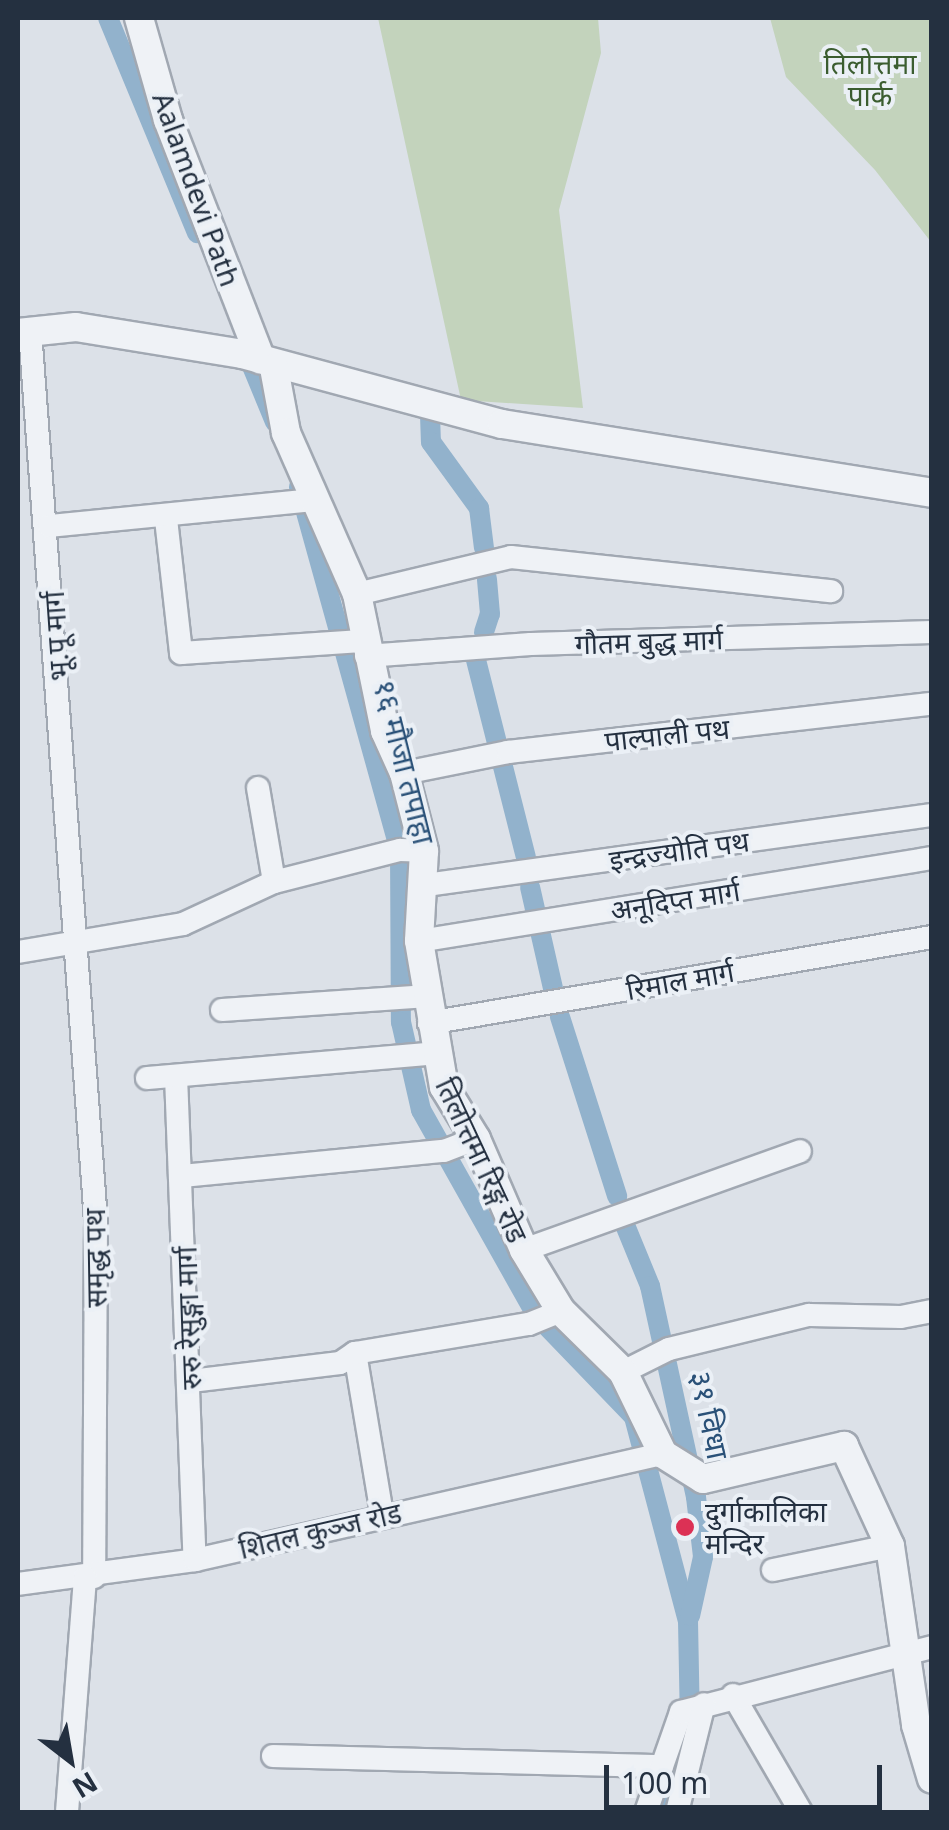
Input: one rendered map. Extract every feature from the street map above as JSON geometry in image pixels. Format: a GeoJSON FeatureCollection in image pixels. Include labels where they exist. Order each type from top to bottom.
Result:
{"type":"FeatureCollection","features":[{"type":"Feature","properties":{"kind":"street","name":"Aalamdevi Path"},"geometry":{"type":"LineString","coordinates":[[139,18],[168,120],[259,360]]}},
{"type":"Feature","properties":{"kind":"street"},"geometry":{"type":"LineString","coordinates":[[24,332],[76,326],[259,360],[502,424],[932,493]]}},
{"type":"Feature","properties":{"kind":"street","name":"भू.पू मार्ग"},"geometry":{"type":"LineString","coordinates":[[24,332],[49,526],[79,940]]}},
{"type":"Feature","properties":{"kind":"street","name":"तिलोत्तमा रिङ्ग रोड"},"geometry":{"type":"LineString","coordinates":[[259,360],[313,500],[357,594],[364,649],[404,772],[424,850],[426,885],[419,941],[444,1087],[476,1140],[524,1250],[561,1311],[624,1371],[664,1454]]}},
{"type":"Feature","properties":{"kind":"street"},"geometry":{"type":"LineString","coordinates":[[49,526],[166,518],[313,500]]}},
{"type":"Feature","properties":{"kind":"street","name":"गौतम बुद्ध मार्ग"},"geometry":{"type":"LineString","coordinates":[[166,518],[181,652],[331,642],[364,649],[932,632]]}},
{"type":"Feature","properties":{"kind":"street"},"geometry":{"type":"LineString","coordinates":[[357,594],[511,558],[831,590]]}},
{"type":"Feature","properties":{"kind":"street","name":"पाल्पाली पथ"},"geometry":{"type":"LineString","coordinates":[[404,772],[499,754],[932,704]]}},
{"type":"Feature","properties":{"kind":"street"},"geometry":{"type":"LineString","coordinates":[[258,788],[274,882]]}},
{"type":"Feature","properties":{"kind":"street","name":"इन्द्रज्योति पथ"},"geometry":{"type":"LineString","coordinates":[[426,885],[932,815]]}},
{"type":"Feature","properties":{"kind":"street"},"geometry":{"type":"LineString","coordinates":[[18,952],[184,924],[274,882],[400,850],[424,850]]}},
{"type":"Feature","properties":{"kind":"street","name":"अनूदिप्त मार्ग"},"geometry":{"type":"LineString","coordinates":[[419,941],[932,858]]}},
{"type":"Feature","properties":{"kind":"street","name":"रिमाल मार्ग"},"geometry":{"type":"LineString","coordinates":[[222,1010],[396,1002],[428,1009],[932,937]]}},
{"type":"Feature","properties":{"kind":"street","name":"समृद्ध पथ"},"geometry":{"type":"LineString","coordinates":[[67,1812],[90,1578],[96,1222],[79,940]]}},
{"type":"Feature","properties":{"kind":"street"},"geometry":{"type":"LineString","coordinates":[[147,1078],[388,1060],[436,1052]]}},
{"type":"Feature","properties":{"kind":"street","name":"रुरु रेसुङ्गा मार्ग"},"geometry":{"type":"LineString","coordinates":[[176,1076],[191,1381],[194,1560]]}},
{"type":"Feature","properties":{"kind":"street"},"geometry":{"type":"LineString","coordinates":[[182,1176],[444,1151],[476,1140]]}},
{"type":"Feature","properties":{"kind":"street"},"geometry":{"type":"LineString","coordinates":[[524,1250],[800,1151]]}},
{"type":"Feature","properties":{"kind":"street"},"geometry":{"type":"LineString","coordinates":[[191,1381],[340,1363],[355,1353],[529,1324],[561,1311]]}},
{"type":"Feature","properties":{"kind":"street"},"geometry":{"type":"LineString","coordinates":[[624,1371],[669,1349],[810,1315],[932,1311]]}},
{"type":"Feature","properties":{"kind":"street"},"geometry":{"type":"LineString","coordinates":[[355,1353],[382,1514]]}},
{"type":"Feature","properties":{"kind":"street"},"geometry":{"type":"LineString","coordinates":[[664,1454],[703,1479],[844,1446],[890,1546],[918,1651],[932,1779]]}},
{"type":"Feature","properties":{"kind":"street","name":"शितल कुञ्ज रोड"},"geometry":{"type":"LineString","coordinates":[[18,1584],[90,1578],[194,1560],[382,1514],[664,1454]]}},
{"type":"Feature","properties":{"kind":"street"},"geometry":{"type":"LineString","coordinates":[[773,1570],[890,1546]]}},
{"type":"Feature","properties":{"kind":"street"},"geometry":{"type":"LineString","coordinates":[[646,1812],[680,1712],[918,1651]]}},
{"type":"Feature","properties":{"kind":"street"},"geometry":{"type":"LineString","coordinates":[[733,1696],[800,1812]]}},
{"type":"Feature","properties":{"kind":"street"},"geometry":{"type":"LineString","coordinates":[[677,1812],[704,1704]]}},
{"type":"Feature","properties":{"kind":"street"},"geometry":{"type":"LineString","coordinates":[[274,1756],[662,1766]]}},
{"type":"Feature","properties":{"kind":"green space"},"geometry":{"type":"Polygon","coordinates":[[[378,18],[598,18],[601,53],[559,210],[583,408],[461,400],[378,18]]]}},
{"type":"Feature","properties":{"kind":"green space","name":"तिलोत्तमा पार्क"},"geometry":{"type":"Polygon","coordinates":[[[770,18],[931,18],[931,242],[875,170],[786,77],[770,18]]]}},
{"type":"Feature","properties":{"kind":"waterway","name":"१६ मौजा तपाहा"},"geometry":{"type":"LineString","coordinates":[[108,18],[197,233]]}},
{"type":"Feature","properties":{"kind":"waterway","name":"१६ मौजा तपाहा"},"geometry":{"type":"LineString","coordinates":[[244,347],[275,422]]}},
{"type":"Feature","properties":{"kind":"waterway","name":"३१ विधा"},"geometry":{"type":"LineString","coordinates":[[430,415],[431,442],[479,508],[484,548]]}},
{"type":"Feature","properties":{"kind":"waterway","name":"१६ मौजा तपाहा"},"geometry":{"type":"LineString","coordinates":[[299,487],[400,850],[401,1022],[421,1110],[536,1315],[634,1417],[688,1621],[690,1725]]}},
{"type":"Feature","properties":{"kind":"waterway","name":"३१ विधा"},"geometry":{"type":"LineString","coordinates":[[484,632],[490,614],[487,579]]}},
{"type":"Feature","properties":{"kind":"waterway","name":"३१ विधा"},"geometry":{"type":"LineString","coordinates":[[475,656],[526,857]]}},
{"type":"Feature","properties":{"kind":"waterway","name":"३१ विधा"},"geometry":{"type":"LineString","coordinates":[[530,887],[553,988]]}},
{"type":"Feature","properties":{"kind":"waterway","name":"३१ विधा"},"geometry":{"type":"LineString","coordinates":[[560,1017],[617,1196]]}},
{"type":"Feature","properties":{"kind":"waterway","name":"३१ विधा"},"geometry":{"type":"LineString","coordinates":[[625,1225],[650,1286],[696,1497],[703,1557],[690,1616]]}},
{"type":"Feature","properties":{"kind":"waterway","name":"१६ मौजा तपाहा"},"geometry":{"type":"LineString","coordinates":[[662,1812],[680,1772]]}},
{"type":"Feature","properties":{"kind":"place","name":"दुर्गाकालिका मन्दिर"},"geometry":{"type":"Point","coordinates":[685,1527]}}]}
